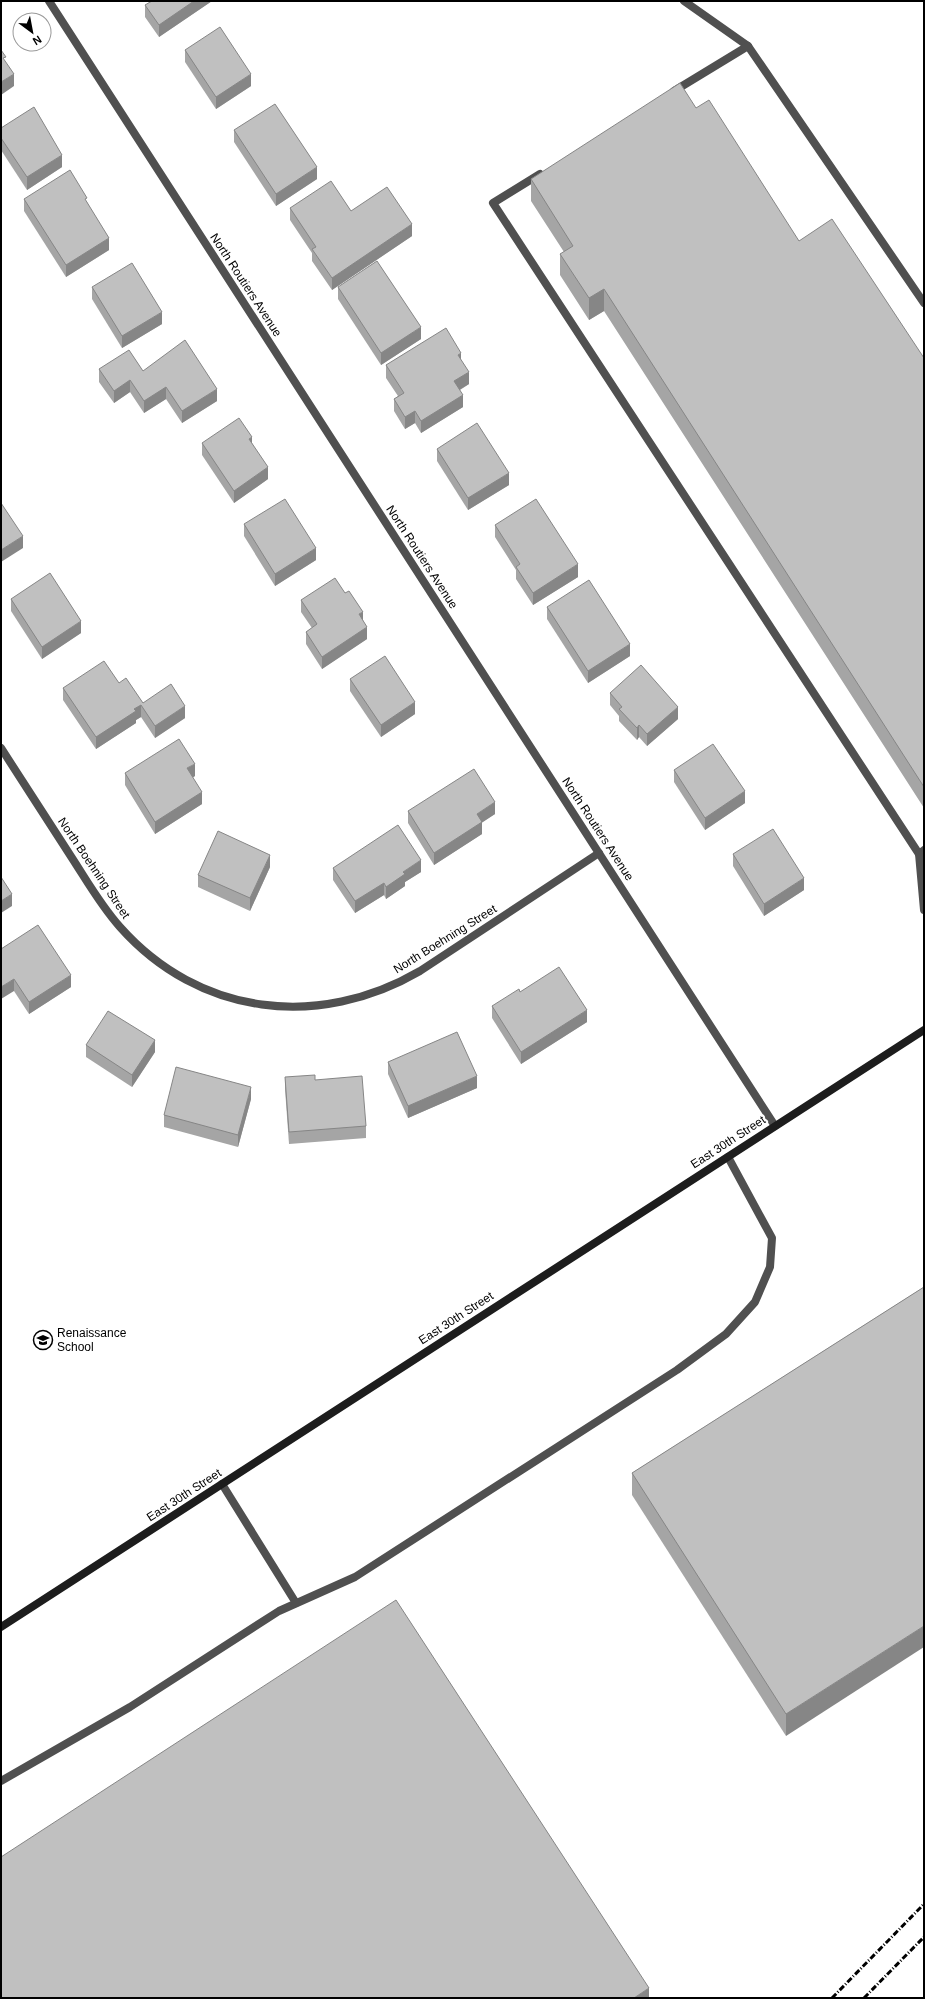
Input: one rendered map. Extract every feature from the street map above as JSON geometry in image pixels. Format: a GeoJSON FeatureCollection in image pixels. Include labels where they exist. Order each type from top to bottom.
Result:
{"type":"FeatureCollection","features":[{"type":"Feature","properties":{"kind":"main road","name":"East 30th Street"},"geometry":{"type":"LineString","coordinates":[[1,1627],[924,1030]]}},
{"type":"Feature","properties":{"kind":"street","name":"North Routiers Avenue"},"geometry":{"type":"LineString","coordinates":[[49,1],[775,1126]]}},
{"type":"Feature","properties":{"kind":"street"},"geometry":{"type":"LineString","coordinates":[[684,1],[748,46],[924,303]]}},
{"type":"Feature","properties":{"kind":"street"},"geometry":{"type":"LineString","coordinates":[[667,96],[748,46]]}},
{"type":"Feature","properties":{"kind":"street"},"geometry":{"type":"LineString","coordinates":[[546,170],[493,203],[921,852],[924,910]]}},
{"type":"Feature","properties":{"kind":"street","name":"North Boehning Street"},"geometry":{"type":"LineString","coordinates":[[1,748],[99,900],[130,938],[142,949],[180,977],[223,996],[254,1004],[301,1008],[332,1004],[362,997],[392,986],[420,971],[599,853]]}},
{"type":"Feature","properties":{"kind":"street"},"geometry":{"type":"LineString","coordinates":[[1,1781],[130,1707],[279,1611],[355,1577],[677,1370],[726,1334],[755,1302],[770,1266],[772,1238],[728,1157]]}},
{"type":"Feature","properties":{"kind":"street"},"geometry":{"type":"LineString","coordinates":[[222,1484],[296,1603]]}},
{"type":"Feature","properties":{"kind":"building"},"geometry":{"type":"Polygon","coordinates":[[[152,1],[194,1],[159,25],[145,5],[152,1]]]}},
{"type":"Feature","properties":{"kind":"building"},"geometry":{"type":"Polygon","coordinates":[[[220,27],[251,74],[216,97],[185,50],[220,27]]]}},
{"type":"Feature","properties":{"kind":"building"},"geometry":{"type":"Polygon","coordinates":[[[1,50],[6,57],[3,58],[14,74],[1,82],[1,50]]]}},
{"type":"Feature","properties":{"kind":"building"},"geometry":{"type":"Polygon","coordinates":[[[680,83],[696,108],[709,100],[799,241],[832,219],[924,358],[924,787],[604,289],[589,298],[560,254],[573,246],[531,179],[680,83]]]}},
{"type":"Feature","properties":{"kind":"building"},"geometry":{"type":"Polygon","coordinates":[[[275,104],[317,167],[276,194],[234,130],[275,104]]]}},
{"type":"Feature","properties":{"kind":"building"},"geometry":{"type":"Polygon","coordinates":[[[34,107],[62,155],[27,177],[1,138],[1,128],[34,107]]]}},
{"type":"Feature","properties":{"kind":"building"},"geometry":{"type":"Polygon","coordinates":[[[70,170],[87,198],[85,199],[109,238],[66,265],[24,199],[70,170]]]}},
{"type":"Feature","properties":{"kind":"building"},"geometry":{"type":"Polygon","coordinates":[[[331,181],[351,211],[387,187],[412,224],[332,278],[312,249],[316,247],[290,208],[331,181]]]}},
{"type":"Feature","properties":{"kind":"building"},"geometry":{"type":"Polygon","coordinates":[[[377,261],[421,327],[381,353],[338,287],[377,261]]]}},
{"type":"Feature","properties":{"kind":"building"},"geometry":{"type":"Polygon","coordinates":[[[132,263],[162,312],[122,336],[92,287],[132,263]]]}},
{"type":"Feature","properties":{"kind":"building"},"geometry":{"type":"Polygon","coordinates":[[[446,328],[461,353],[458,355],[469,372],[454,381],[463,395],[421,421],[415,411],[405,417],[394,399],[404,393],[386,365],[446,328]]]}},
{"type":"Feature","properties":{"kind":"building"},"geometry":{"type":"Polygon","coordinates":[[[185,340],[217,389],[182,411],[166,387],[144,401],[130,380],[114,391],[99,369],[129,350],[143,371],[185,340]]]}},
{"type":"Feature","properties":{"kind":"building"},"geometry":{"type":"Polygon","coordinates":[[[239,418],[252,437],[249,439],[268,467],[234,491],[202,443],[239,418]]]}},
{"type":"Feature","properties":{"kind":"building"},"geometry":{"type":"Polygon","coordinates":[[[477,423],[509,473],[468,498],[437,449],[477,423]]]}},
{"type":"Feature","properties":{"kind":"building"},"geometry":{"type":"Polygon","coordinates":[[[285,499],[316,548],[275,574],[244,524],[285,499]]]}},
{"type":"Feature","properties":{"kind":"building"},"geometry":{"type":"Polygon","coordinates":[[[536,499],[578,564],[533,593],[516,567],[520,564],[495,525],[536,499]]]}},
{"type":"Feature","properties":{"kind":"building"},"geometry":{"type":"Polygon","coordinates":[[[1,503],[23,536],[1,550],[1,503]]]}},
{"type":"Feature","properties":{"kind":"building"},"geometry":{"type":"Polygon","coordinates":[[[50,573],[81,621],[42,647],[11,599],[50,573]]]}},
{"type":"Feature","properties":{"kind":"building"},"geometry":{"type":"Polygon","coordinates":[[[335,578],[345,593],[349,591],[363,612],[359,614],[367,627],[322,657],[306,632],[317,624],[301,600],[335,578]]]}},
{"type":"Feature","properties":{"kind":"building"},"geometry":{"type":"Polygon","coordinates":[[[589,580],[630,644],[588,671],[547,607],[589,580]]]}},
{"type":"Feature","properties":{"kind":"building"},"geometry":{"type":"Polygon","coordinates":[[[385,656],[415,702],[381,725],[350,679],[385,656]]]}},
{"type":"Feature","properties":{"kind":"building"},"geometry":{"type":"Polygon","coordinates":[[[104,661],[119,683],[126,678],[143,703],[171,684],[185,706],[155,726],[141,705],[134,709],[136,711],[96,737],[63,688],[104,661]]]}},
{"type":"Feature","properties":{"kind":"building"},"geometry":{"type":"Polygon","coordinates":[[[641,665],[678,707],[647,734],[639,725],[637,728],[619,709],[622,707],[610,693],[641,665]]]}},
{"type":"Feature","properties":{"kind":"building"},"geometry":{"type":"Polygon","coordinates":[[[179,739],[195,764],[187,768],[202,792],[155,822],[125,773],[179,739]]]}},
{"type":"Feature","properties":{"kind":"building"},"geometry":{"type":"Polygon","coordinates":[[[713,744],[745,791],[705,818],[674,770],[713,744]]]}},
{"type":"Feature","properties":{"kind":"building"},"geometry":{"type":"Polygon","coordinates":[[[474,769],[495,802],[477,814],[482,822],[434,853],[408,811],[474,769]]]}},
{"type":"Feature","properties":{"kind":"building"},"geometry":{"type":"Polygon","coordinates":[[[398,825],[421,860],[403,872],[405,874],[386,887],[384,883],[355,901],[333,868],[398,825]]]}},
{"type":"Feature","properties":{"kind":"building"},"geometry":{"type":"Polygon","coordinates":[[[773,829],[804,878],[764,904],[733,854],[773,829]]]}},
{"type":"Feature","properties":{"kind":"building"},"geometry":{"type":"Polygon","coordinates":[[[218,831],[270,855],[250,898],[198,875],[218,831]]]}},
{"type":"Feature","properties":{"kind":"building"},"geometry":{"type":"Polygon","coordinates":[[[1,877],[12,894],[1,901],[1,877]]]}},
{"type":"Feature","properties":{"kind":"building"},"geometry":{"type":"Polygon","coordinates":[[[38,925],[71,975],[29,1002],[14,979],[1,987],[1,949],[38,925]]]}},
{"type":"Feature","properties":{"kind":"building"},"geometry":{"type":"Polygon","coordinates":[[[559,967],[587,1010],[521,1052],[492,1006],[519,989],[520,992],[559,967]]]}},
{"type":"Feature","properties":{"kind":"building"},"geometry":{"type":"Polygon","coordinates":[[[108,1011],[155,1040],[132,1075],[86,1045],[108,1011]]]}},
{"type":"Feature","properties":{"kind":"building"},"geometry":{"type":"Polygon","coordinates":[[[457,1032],[477,1076],[408,1106],[388,1062],[457,1032]]]}},
{"type":"Feature","properties":{"kind":"building"},"geometry":{"type":"Polygon","coordinates":[[[176,1067],[251,1087],[238,1135],[164,1115],[176,1067]]]}},
{"type":"Feature","properties":{"kind":"building"},"geometry":{"type":"Polygon","coordinates":[[[315,1075],[315,1080],[362,1076],[366,1126],[289,1132],[285,1077],[315,1075]]]}},
{"type":"Feature","properties":{"kind":"building"},"geometry":{"type":"Polygon","coordinates":[[[924,1287],[924,1626],[786,1714],[632,1473],[924,1287]]]}},
{"type":"Feature","properties":{"kind":"building"},"geometry":{"type":"Polygon","coordinates":[[[396,1600],[649,1988],[634,1998],[1,1998],[1,1857],[396,1600]]]}},
{"type":"Feature","properties":{"kind":"railway"},"geometry":{"type":"LineString","coordinates":[[832,1998],[924,1904]]}},
{"type":"Feature","properties":{"kind":"railway"},"geometry":{"type":"LineString","coordinates":[[864,1998],[924,1937]]}},
{"type":"Feature","properties":{"kind":"place","name":"Renaissance School"},"geometry":{"type":"Point","coordinates":[43,1340]}}]}
